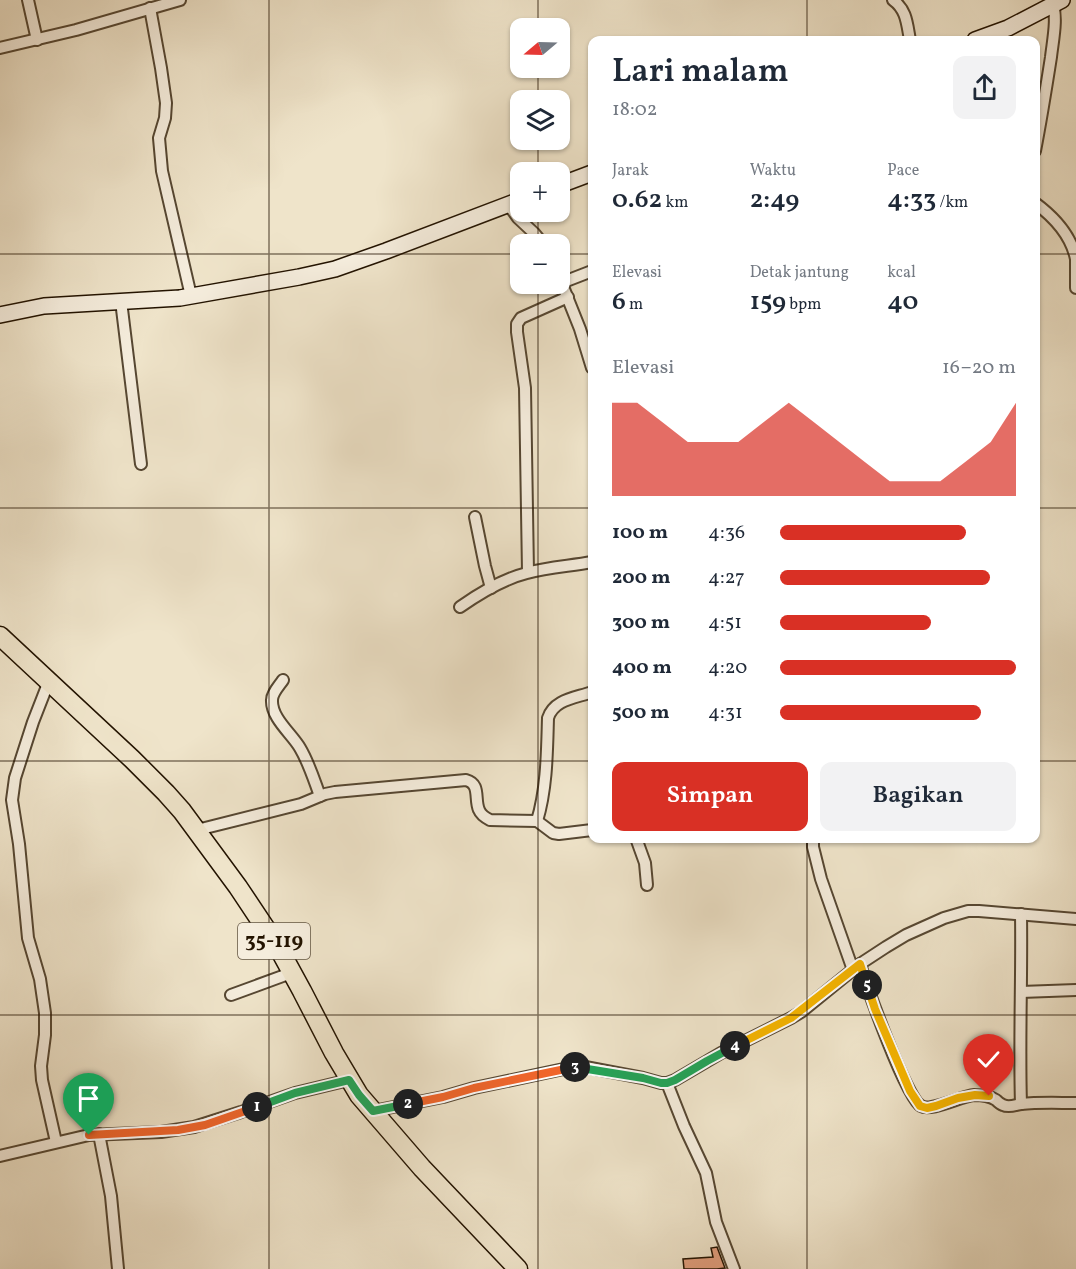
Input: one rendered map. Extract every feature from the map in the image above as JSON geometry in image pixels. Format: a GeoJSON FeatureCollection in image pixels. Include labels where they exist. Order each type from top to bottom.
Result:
{"type":"FeatureCollection","features":[{"type":"Feature","properties":{"kind":"main road"},"geometry":{"type":"LineString","coordinates":[[986,36],[1008,28],[1056,1]]}},
{"type":"Feature","properties":{"kind":"main road"},"geometry":{"type":"LineString","coordinates":[[570,181],[588,174]]}},
{"type":"Feature","properties":{"kind":"main road"},"geometry":{"type":"LineString","coordinates":[[0,315],[44,306],[191,296],[299,277],[335,269],[510,204]]}},
{"type":"Feature","properties":{"kind":"main road","name":"35-119"},"geometry":{"type":"LineString","coordinates":[[0,636],[172,799],[197,830],[278,947],[359,1095],[422,1168],[518,1269]]}},
{"type":"Feature","properties":{"kind":"street"},"geometry":{"type":"LineString","coordinates":[[28,0],[37,40]]}},
{"type":"Feature","properties":{"kind":"street"},"geometry":{"type":"LineString","coordinates":[[0,48],[37,40],[180,0]]}},
{"type":"Feature","properties":{"kind":"street"},"geometry":{"type":"LineString","coordinates":[[893,0],[905,13],[909,36]]}},
{"type":"Feature","properties":{"kind":"street"},"geometry":{"type":"LineString","coordinates":[[1040,126],[1054,31],[1056,1]]}},
{"type":"Feature","properties":{"kind":"street"},"geometry":{"type":"LineString","coordinates":[[150,9],[162,68],[166,103],[165,118],[159,138],[162,171],[191,296]]}},
{"type":"Feature","properties":{"kind":"street"},"geometry":{"type":"LineString","coordinates":[[1040,207],[1050,214],[1065,232],[1071,245],[1076,260],[1076,288]]}},
{"type":"Feature","properties":{"kind":"street"},"geometry":{"type":"LineString","coordinates":[[522,222],[535,234]]}},
{"type":"Feature","properties":{"kind":"street"},"geometry":{"type":"LineString","coordinates":[[570,278],[588,273]]}},
{"type":"Feature","properties":{"kind":"street"},"geometry":{"type":"LineString","coordinates":[[566,294],[588,356]]}},
{"type":"Feature","properties":{"kind":"street"},"geometry":{"type":"LineString","coordinates":[[528,572],[525,388],[517,324],[521,318],[568,297]]}},
{"type":"Feature","properties":{"kind":"street"},"geometry":{"type":"LineString","coordinates":[[121,301],[141,464]]}},
{"type":"Feature","properties":{"kind":"street"},"geometry":{"type":"LineString","coordinates":[[475,517],[491,588]]}},
{"type":"Feature","properties":{"kind":"street"},"geometry":{"type":"LineString","coordinates":[[460,607],[515,576],[588,563]]}},
{"type":"Feature","properties":{"kind":"street"},"geometry":{"type":"LineString","coordinates":[[283,680],[272,698],[273,707],[278,720],[299,746],[320,796]]}},
{"type":"Feature","properties":{"kind":"street"},"geometry":{"type":"LineString","coordinates":[[49,681],[19,767],[12,800],[19,844],[28,938],[44,1002],[42,1080],[56,1142]]}},
{"type":"Feature","properties":{"kind":"street"},"geometry":{"type":"LineString","coordinates":[[537,821],[544,778],[550,710],[558,703],[588,693]]}},
{"type":"Feature","properties":{"kind":"street"},"geometry":{"type":"LineString","coordinates":[[197,830],[301,804],[335,792],[466,780],[472,781],[479,810],[490,820],[537,821],[553,833],[559,834],[588,830]]}},
{"type":"Feature","properties":{"kind":"street"},"geometry":{"type":"LineString","coordinates":[[638,843],[645,863],[647,885]]}},
{"type":"Feature","properties":{"kind":"street"},"geometry":{"type":"LineString","coordinates":[[813,843],[820,879],[910,1091],[920,1106],[927,1108],[975,1095],[989,1096],[1003,1106],[1076,1103]]}},
{"type":"Feature","properties":{"kind":"street"},"geometry":{"type":"LineString","coordinates":[[373,1111],[573,1067],[667,1083],[791,1018],[856,967],[906,935],[944,918],[968,911],[979,911],[1076,919]]}},
{"type":"Feature","properties":{"kind":"street"},"geometry":{"type":"LineString","coordinates":[[1021,914],[1022,1104]]}},
{"type":"Feature","properties":{"kind":"street"},"geometry":{"type":"LineString","coordinates":[[231,995],[291,973]]}},
{"type":"Feature","properties":{"kind":"street"},"geometry":{"type":"LineString","coordinates":[[1022,992],[1076,990]]}},
{"type":"Feature","properties":{"kind":"street"},"geometry":{"type":"LineString","coordinates":[[0,1156],[99,1134],[161,1132],[194,1127],[295,1093],[349,1080]]}},
{"type":"Feature","properties":{"kind":"street"},"geometry":{"type":"LineString","coordinates":[[667,1083],[706,1173],[716,1222],[734,1269]]}},
{"type":"Feature","properties":{"kind":"street"},"geometry":{"type":"LineString","coordinates":[[99,1134],[111,1196],[118,1269]]}},
{"type":"Feature","properties":{"kind":"building"},"geometry":{"type":"Polygon","coordinates":[[[717,1247],[725,1268],[684,1269],[683,1259],[713,1257],[711,1248],[717,1247]]]}},
{"type":"Feature","properties":{"kind":"route"},"geometry":{"type":"LineString","coordinates":[[89,1135],[161,1132],[205,1125],[295,1093],[349,1080],[373,1111],[580,1066],[667,1083],[791,1018],[860,964],[875,1009],[910,1091],[920,1106],[927,1108],[975,1095],[989,1096]]}}]}
